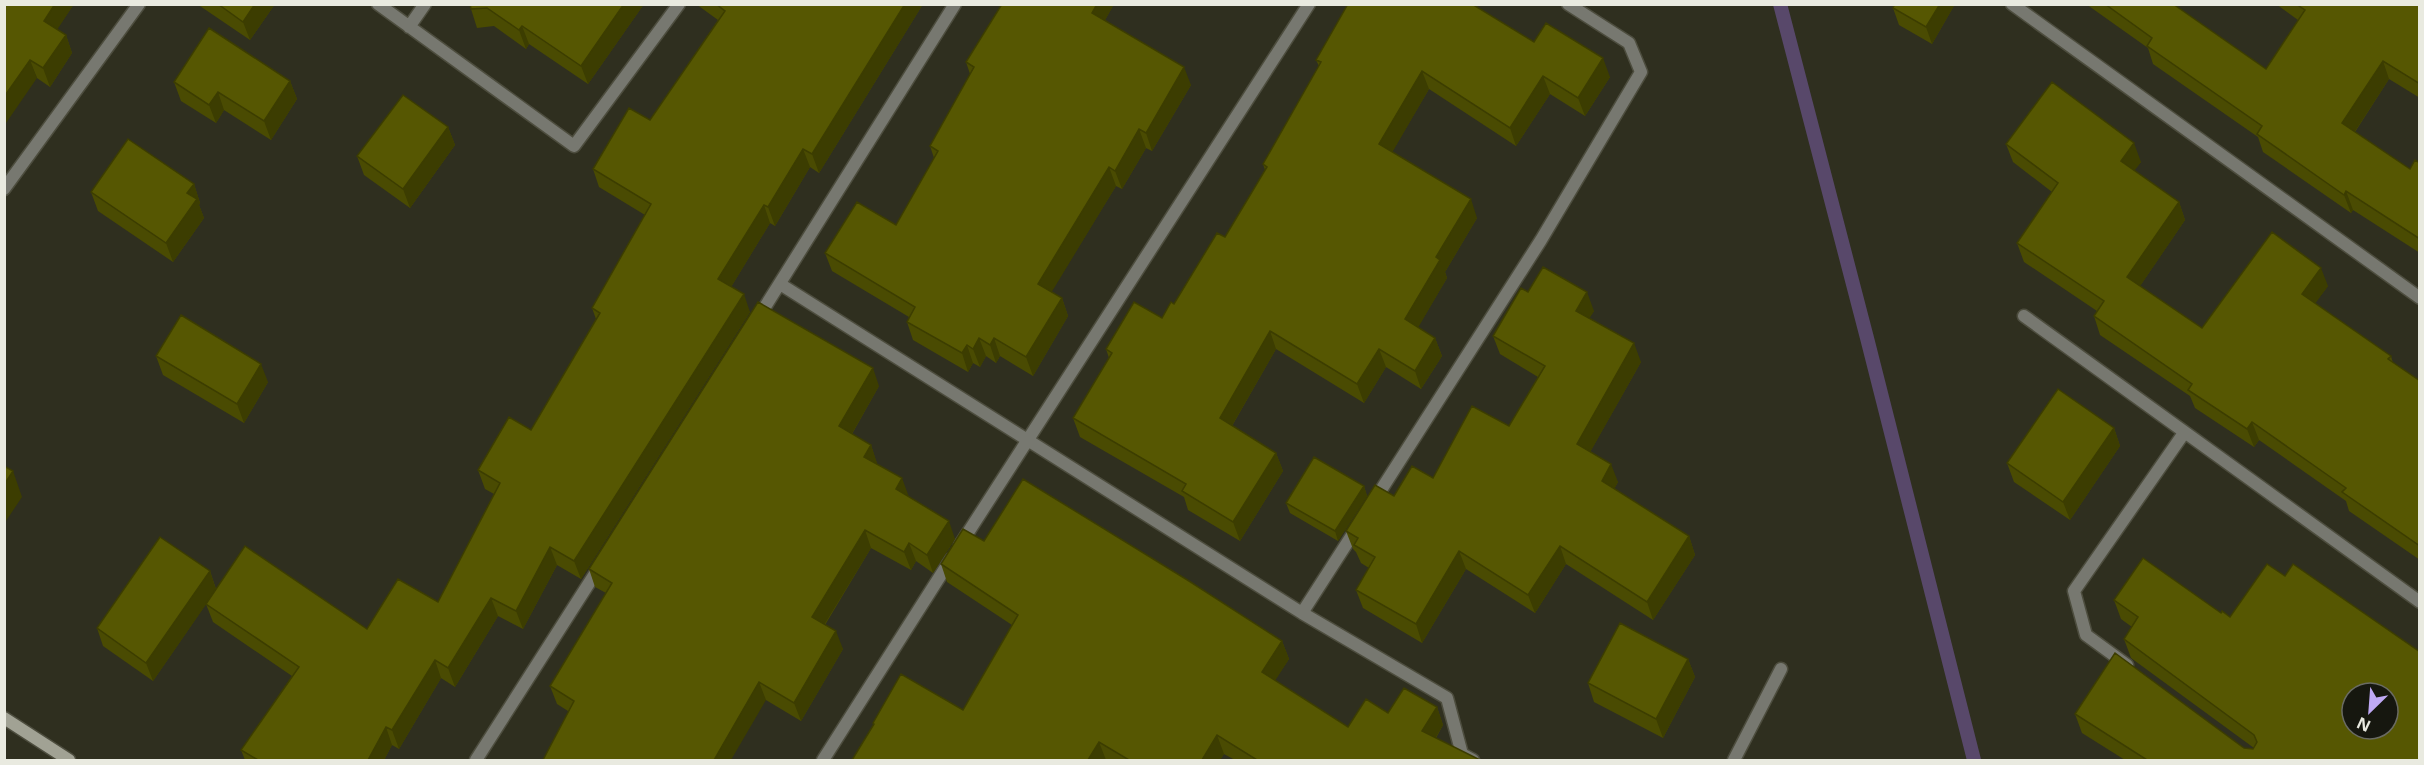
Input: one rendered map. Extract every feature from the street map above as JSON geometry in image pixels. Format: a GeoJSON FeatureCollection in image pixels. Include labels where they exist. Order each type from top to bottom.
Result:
{"type":"FeatureCollection","features":[{"type":"Feature","properties":{"kind":"street"},"geometry":{"type":"LineString","coordinates":[[4,189],[139,4]]}},
{"type":"Feature","properties":{"kind":"street"},"geometry":{"type":"LineString","coordinates":[[378,4],[574,146],[679,4]]}},
{"type":"Feature","properties":{"kind":"street"},"geometry":{"type":"LineString","coordinates":[[409,27],[425,4]]}},
{"type":"Feature","properties":{"kind":"street"},"geometry":{"type":"LineString","coordinates":[[748,334],[955,4]]}},
{"type":"Feature","properties":{"kind":"street"},"geometry":{"type":"LineString","coordinates":[[823,760],[1309,4]]}},
{"type":"Feature","properties":{"kind":"street"},"geometry":{"type":"LineString","coordinates":[[1302,613],[1541,240],[1641,72],[1629,43],[1568,4]]}},
{"type":"Feature","properties":{"kind":"street"},"geometry":{"type":"LineString","coordinates":[[2012,4],[2420,298]]}},
{"type":"Feature","properties":{"kind":"street"},"geometry":{"type":"LineString","coordinates":[[780,284],[1302,613],[1447,698],[1462,754],[1473,760]]}},
{"type":"Feature","properties":{"kind":"street"},"geometry":{"type":"LineString","coordinates":[[2024,316],[2420,602]]}},
{"type":"Feature","properties":{"kind":"street"},"geometry":{"type":"LineString","coordinates":[[2133,670],[2086,635],[2074,591],[2184,433]]}},
{"type":"Feature","properties":{"kind":"street"},"geometry":{"type":"LineString","coordinates":[[476,760],[609,552]]}},
{"type":"Feature","properties":{"kind":"street"},"geometry":{"type":"LineString","coordinates":[[1734,760],[1781,669]]}},
{"type":"Feature","properties":{"kind":"street"},"geometry":{"type":"LineString","coordinates":[[4,718],[69,760]]}},
{"type":"Feature","properties":{"kind":"building"},"geometry":{"type":"Polygon","coordinates":[[[4,4],[55,4],[44,21],[66,35],[43,68],[30,60],[4,97],[4,4]]]}},
{"type":"Feature","properties":{"kind":"building"},"geometry":{"type":"Polygon","coordinates":[[[218,4],[255,4],[243,22],[218,4]]]}},
{"type":"Feature","properties":{"kind":"building"},"geometry":{"type":"Polygon","coordinates":[[[470,4],[624,4],[581,66],[522,26],[519,30],[487,8],[471,9],[470,4]]]}},
{"type":"Feature","properties":{"kind":"building"},"geometry":{"type":"Polygon","coordinates":[[[716,4],[905,4],[812,154],[803,149],[768,207],[764,205],[718,279],[744,294],[574,561],[550,547],[516,611],[491,598],[448,668],[435,660],[392,730],[386,727],[368,760],[258,760],[241,750],[299,667],[206,604],[245,546],[367,629],[398,579],[438,602],[500,483],[478,470],[509,417],[531,430],[600,313],[592,308],[651,204],[593,169],[629,108],[650,120],[725,11],[716,4]]]}},
{"type":"Feature","properties":{"kind":"building"},"geometry":{"type":"Polygon","coordinates":[[[1002,4],[1097,4],[1092,13],[1184,67],[1146,133],[1139,129],[1115,171],[1109,167],[1038,284],[1062,298],[1026,357],[994,338],[990,345],[979,338],[973,349],[967,345],[962,353],[907,322],[915,307],[825,253],[857,202],[896,225],[938,151],[930,146],[974,67],[966,62],[1002,4]]]}},
{"type":"Feature","properties":{"kind":"building"},"geometry":{"type":"Polygon","coordinates":[[[1348,4],[1472,4],[1534,42],[1546,23],[1603,58],[1578,98],[1543,76],[1510,128],[1422,71],[1379,144],[1471,199],[1436,257],[1440,260],[1405,319],[1435,338],[1415,371],[1379,349],[1357,384],[1270,331],[1220,418],[1276,453],[1233,522],[1182,491],[1186,484],[1073,418],[1112,353],[1106,349],[1134,302],[1162,318],[1171,302],[1174,304],[1217,233],[1225,237],[1267,167],[1263,164],[1321,62],[1316,60],[1348,4]]]}},
{"type":"Feature","properties":{"kind":"building"},"geometry":{"type":"Polygon","coordinates":[[[1895,4],[1940,4],[1926,27],[1893,8],[1895,4]]]}},
{"type":"Feature","properties":{"kind":"building"},"geometry":{"type":"Polygon","coordinates":[[[2105,4],[2173,4],[2266,69],[2305,10],[2296,4],[2420,4],[2420,84],[2383,61],[2342,123],[2410,169],[2415,160],[2420,163],[2420,239],[2346,191],[2344,195],[2257,134],[2262,126],[2147,46],[2152,38],[2105,4]]]}},
{"type":"Feature","properties":{"kind":"building"},"geometry":{"type":"Polygon","coordinates":[[[209,28],[290,81],[264,121],[218,92],[209,105],[174,82],[209,28]]]}},
{"type":"Feature","properties":{"kind":"building"},"geometry":{"type":"Polygon","coordinates":[[[2052,82],[2134,143],[2121,161],[2179,202],[2127,277],[2202,328],[2272,232],[2321,268],[2302,294],[2391,356],[2388,359],[2420,381],[2420,546],[2342,492],[2346,488],[2252,422],[2247,429],[2188,390],[2192,384],[2094,316],[2104,301],[2017,243],[2058,183],[2006,144],[2052,82]]]}},
{"type":"Feature","properties":{"kind":"building"},"geometry":{"type":"Polygon","coordinates":[[[403,95],[448,127],[403,189],[357,156],[403,95]]]}},
{"type":"Feature","properties":{"kind":"building"},"geometry":{"type":"Polygon","coordinates":[[[128,139],[194,184],[187,193],[197,199],[166,243],[91,192],[128,139]]]}},
{"type":"Feature","properties":{"kind":"building"},"geometry":{"type":"Polygon","coordinates":[[[1543,267],[1587,292],[1576,311],[1634,343],[1577,444],[1611,464],[1602,481],[1689,536],[1647,602],[1560,546],[1528,595],[1459,551],[1416,624],[1356,590],[1375,557],[1354,545],[1358,538],[1346,531],[1375,485],[1394,496],[1412,466],[1433,478],[1472,406],[1509,426],[1545,366],[1493,336],[1521,288],[1528,292],[1543,267]]]}},
{"type":"Feature","properties":{"kind":"building"},"geometry":{"type":"Polygon","coordinates":[[[758,302],[873,368],[839,426],[871,445],[864,457],[902,478],[896,489],[949,521],[927,555],[909,543],[904,552],[865,530],[812,617],[836,631],[794,703],[759,682],[714,760],[543,760],[574,701],[550,686],[612,583],[589,569],[758,302]]]}},
{"type":"Feature","properties":{"kind":"building"},"geometry":{"type":"Polygon","coordinates":[[[181,315],[261,364],[237,404],[156,356],[181,315]]]}},
{"type":"Feature","properties":{"kind":"building"},"geometry":{"type":"Polygon","coordinates":[[[2058,389],[2114,428],[2063,502],[2007,463],[2058,389]]]}},
{"type":"Feature","properties":{"kind":"building"},"geometry":{"type":"Polygon","coordinates":[[[1314,457],[1364,486],[1335,531],[1286,503],[1314,457]]]}},
{"type":"Feature","properties":{"kind":"building"},"geometry":{"type":"Polygon","coordinates":[[[4,466],[13,471],[4,485],[4,466]]]}},
{"type":"Feature","properties":{"kind":"building"},"geometry":{"type":"Polygon","coordinates":[[[1023,479],[1282,641],[1262,672],[1348,727],[1366,699],[1388,713],[1404,688],[1437,707],[1422,731],[1480,760],[1257,760],[1217,735],[1202,760],[1129,760],[1099,742],[1088,760],[852,760],[901,674],[963,710],[1018,615],[941,564],[963,529],[984,541],[1023,479]]]}},
{"type":"Feature","properties":{"kind":"building"},"geometry":{"type":"Polygon","coordinates":[[[160,537],[210,571],[146,663],[97,628],[160,537]]]}},
{"type":"Feature","properties":{"kind":"building"},"geometry":{"type":"Polygon","coordinates":[[[2143,558],[2230,617],[2267,564],[2285,576],[2293,564],[2420,652],[2420,760],[2147,760],[2075,714],[2115,653],[2244,748],[2253,749],[2257,742],[2254,735],[2124,639],[2138,617],[2114,600],[2143,558]]]}},
{"type":"Feature","properties":{"kind":"building"},"geometry":{"type":"Polygon","coordinates":[[[1620,623],[1688,659],[1656,719],[1588,683],[1620,623]]]}},
{"type":"Feature","properties":{"kind":"waterway"},"geometry":{"type":"LineString","coordinates":[[1780,4],[1974,760]]}}]}
